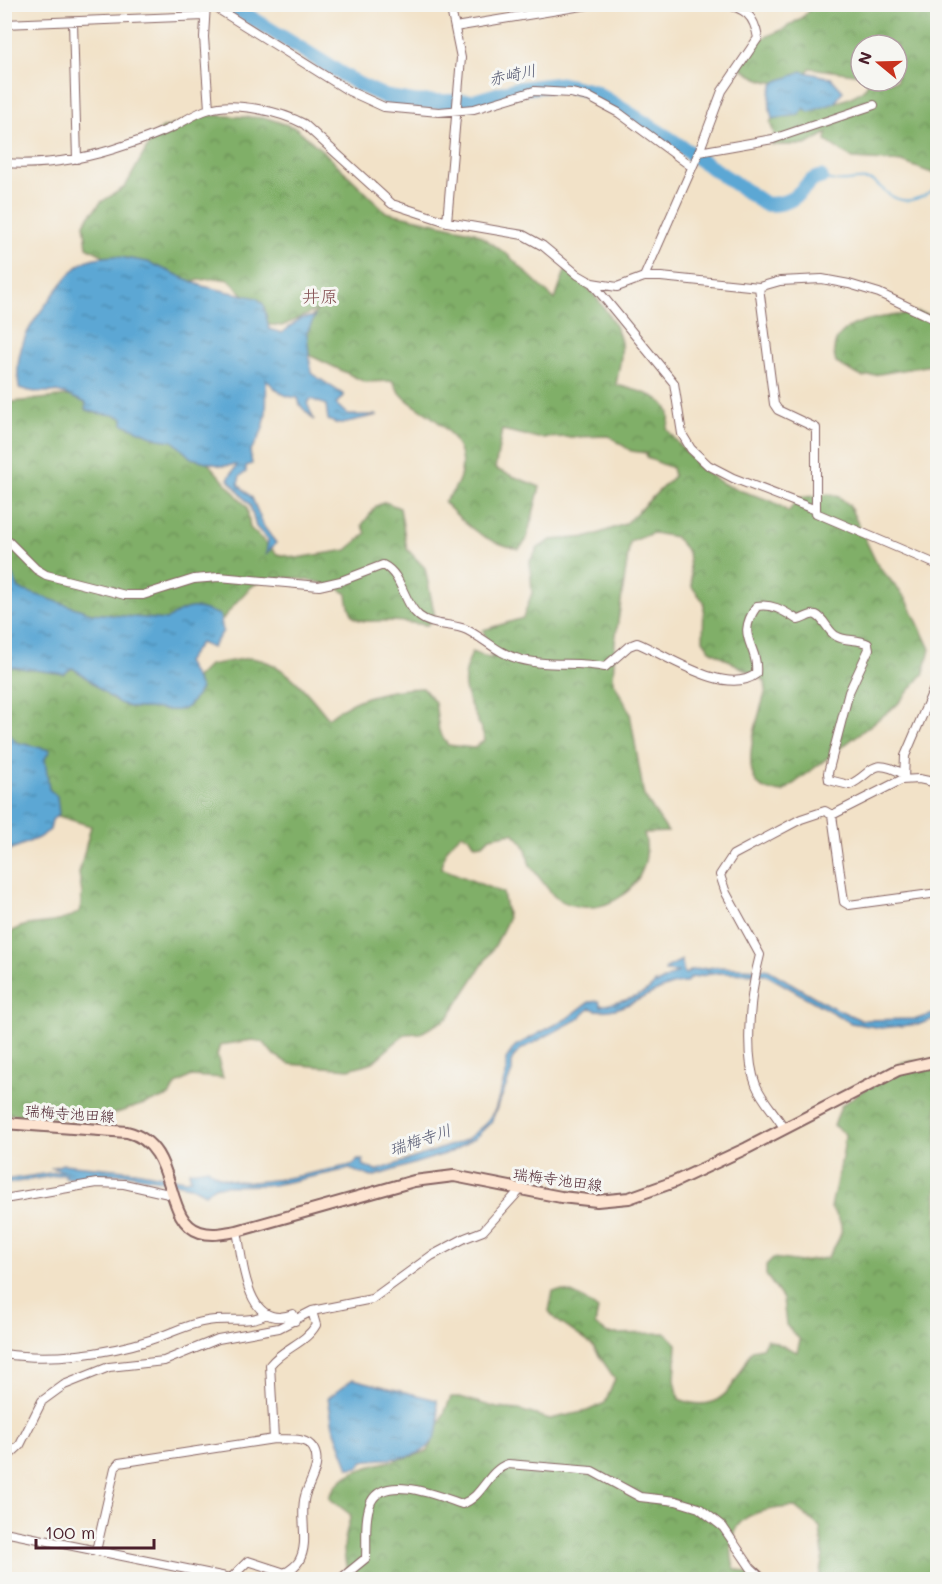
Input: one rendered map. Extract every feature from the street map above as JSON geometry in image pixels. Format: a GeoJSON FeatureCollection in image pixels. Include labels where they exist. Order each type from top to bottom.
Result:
{"type":"FeatureCollection","features":[{"type":"Feature","properties":{"kind":"main road","name":"瑞梅寺池田線"},"geometry":{"type":"LineString","coordinates":[[4,1123],[127,1132],[149,1142],[159,1156],[182,1216],[196,1231],[213,1234],[237,1231],[414,1181],[454,1176],[519,1190],[597,1201],[629,1197],[674,1182],[897,1070],[938,1061]]}},
{"type":"Feature","properties":{"kind":"street"},"geometry":{"type":"LineString","coordinates":[[209,109],[205,16],[208,4],[365,100],[384,107],[411,111],[474,109],[534,91],[589,97],[619,113],[692,167]]}},
{"type":"Feature","properties":{"kind":"street"},"geometry":{"type":"LineString","coordinates":[[447,222],[461,58],[450,4]]}},
{"type":"Feature","properties":{"kind":"street"},"geometry":{"type":"LineString","coordinates":[[455,27],[594,4]]}},
{"type":"Feature","properties":{"kind":"street"},"geometry":{"type":"LineString","coordinates":[[644,277],[699,152],[722,91],[758,38],[747,11],[741,7],[723,4]]}},
{"type":"Feature","properties":{"kind":"street"},"geometry":{"type":"LineString","coordinates":[[4,24],[205,16]]}},
{"type":"Feature","properties":{"kind":"street"},"geometry":{"type":"LineString","coordinates":[[73,22],[77,159]]}},
{"type":"Feature","properties":{"kind":"street"},"geometry":{"type":"LineString","coordinates":[[699,152],[773,139],[874,105]]}},
{"type":"Feature","properties":{"kind":"street"},"geometry":{"type":"LineString","coordinates":[[4,163],[77,159],[129,145],[209,109],[237,108],[294,118],[345,160],[384,199],[447,222],[524,235],[543,246],[578,275],[592,283],[674,383],[682,434],[691,449],[708,465],[733,478],[816,510]]}},
{"type":"Feature","properties":{"kind":"street"},"geometry":{"type":"LineString","coordinates":[[592,283],[617,286],[644,277],[759,287],[780,281],[822,279],[879,293],[938,321]]}},
{"type":"Feature","properties":{"kind":"street"},"geometry":{"type":"LineString","coordinates":[[759,287],[774,404],[778,410],[816,428],[816,513],[938,566]]}},
{"type":"Feature","properties":{"kind":"street"},"geometry":{"type":"LineString","coordinates":[[4,537],[36,569],[46,575],[125,595],[143,595],[194,579],[219,577],[320,586],[341,581],[382,565],[400,583],[409,603],[419,616],[468,631],[497,650],[529,662],[581,662],[605,667],[624,650],[637,643],[699,673],[719,679],[749,679],[756,674],[757,666],[745,632],[748,618],[757,606],[765,604],[777,607],[798,620],[814,614],[819,616],[836,636],[859,639],[868,644],[869,649],[849,692],[828,773],[829,780],[849,785],[868,769],[883,765],[904,777],[938,783]]}},
{"type":"Feature","properties":{"kind":"street"},"geometry":{"type":"LineString","coordinates":[[904,777],[905,756],[938,679]]}},
{"type":"Feature","properties":{"kind":"street"},"geometry":{"type":"LineString","coordinates":[[832,815],[904,777]]}},
{"type":"Feature","properties":{"kind":"street"},"geometry":{"type":"LineString","coordinates":[[784,1128],[755,1084],[751,1044],[753,982],[760,955],[726,893],[720,875],[721,869],[733,855],[801,819],[825,811],[832,815]]}},
{"type":"Feature","properties":{"kind":"street"},"geometry":{"type":"LineString","coordinates":[[832,815],[844,902],[849,905],[938,892]]}},
{"type":"Feature","properties":{"kind":"street"},"geometry":{"type":"LineString","coordinates":[[4,1199],[97,1183],[124,1184],[173,1195]]}},
{"type":"Feature","properties":{"kind":"street"},"geometry":{"type":"LineString","coordinates":[[4,1460],[20,1445],[42,1401],[64,1385],[109,1367],[164,1360],[218,1339],[273,1330],[296,1321],[312,1311],[372,1299],[431,1256],[483,1231],[519,1190]]}},
{"type":"Feature","properties":{"kind":"street"},"geometry":{"type":"LineString","coordinates":[[237,1231],[252,1297],[266,1314],[284,1318],[293,1314],[296,1321]]}},
{"type":"Feature","properties":{"kind":"street"},"geometry":{"type":"LineString","coordinates":[[274,1439],[270,1365],[276,1358],[311,1334],[316,1325],[312,1311]]}},
{"type":"Feature","properties":{"kind":"street"},"geometry":{"type":"LineString","coordinates":[[4,1354],[34,1359],[116,1348],[150,1340],[192,1324],[210,1320],[258,1319],[266,1314]]}},
{"type":"Feature","properties":{"kind":"street"},"geometry":{"type":"LineString","coordinates":[[4,1533],[231,1578],[248,1562],[288,1576],[299,1561],[302,1551],[305,1496],[316,1463],[315,1450],[305,1441],[274,1439],[119,1462],[115,1468],[96,1551]]}},
{"type":"Feature","properties":{"kind":"street"},"geometry":{"type":"LineString","coordinates":[[339,1580],[366,1558],[368,1510],[372,1500],[381,1491],[399,1488],[421,1491],[462,1504],[482,1491],[500,1467],[508,1464],[592,1472],[608,1478],[634,1495],[699,1508],[723,1527],[751,1568],[764,1580]]}},
{"type":"Feature","properties":{"kind":"green space"},"geometry":{"type":"Polygon","coordinates":[[[814,5],[937,5],[937,175],[902,162],[853,159],[826,141],[827,133],[806,145],[772,145],[774,133],[770,123],[774,114],[837,102],[859,93],[909,93],[909,33],[849,33],[849,73],[810,68],[795,81],[775,83],[755,77],[739,66],[758,40],[784,29],[804,16],[814,5]]]}},
{"type":"Feature","properties":{"kind":"green space"},"geometry":{"type":"Polygon","coordinates":[[[207,115],[267,118],[296,128],[386,212],[475,232],[508,255],[555,300],[566,268],[599,301],[618,333],[621,353],[616,385],[645,393],[662,403],[668,409],[667,429],[700,466],[724,484],[773,502],[788,512],[799,498],[829,494],[839,497],[849,505],[877,564],[907,600],[930,649],[924,673],[897,705],[783,792],[764,789],[756,781],[751,757],[755,727],[766,690],[765,681],[710,650],[703,640],[704,602],[692,587],[688,552],[675,537],[653,533],[630,542],[615,642],[613,680],[630,713],[644,796],[668,832],[644,833],[646,852],[643,869],[634,884],[622,896],[607,904],[590,907],[572,905],[550,892],[530,865],[524,845],[513,833],[490,837],[483,844],[475,845],[470,837],[462,834],[448,848],[441,868],[503,893],[508,919],[496,944],[448,1018],[421,1033],[405,1034],[373,1062],[349,1069],[289,1064],[273,1054],[264,1043],[253,1040],[220,1045],[217,1055],[223,1078],[191,1076],[177,1084],[169,1096],[98,1119],[5,1114],[5,942],[19,927],[62,920],[80,911],[82,894],[79,873],[91,826],[42,811],[5,744],[5,658],[70,656],[174,700],[209,665],[251,658],[285,672],[304,689],[328,718],[349,704],[372,695],[423,688],[435,702],[439,731],[448,745],[473,748],[485,740],[467,697],[465,678],[467,667],[472,652],[493,659],[483,630],[523,618],[532,593],[530,561],[538,548],[551,540],[589,537],[625,524],[674,476],[672,468],[647,458],[646,453],[631,451],[609,436],[538,438],[502,430],[495,469],[540,487],[526,541],[519,549],[496,542],[468,526],[444,502],[458,481],[462,460],[447,430],[406,399],[393,381],[365,382],[303,352],[304,324],[319,309],[282,326],[259,324],[256,307],[229,280],[216,278],[187,282],[114,261],[87,247],[84,224],[101,202],[125,187],[154,135],[163,128],[207,115]]]}},
{"type":"Feature","properties":{"kind":"green space"},"geometry":{"type":"Polygon","coordinates":[[[918,312],[937,317],[937,364],[862,377],[836,363],[834,348],[839,336],[848,328],[860,322],[918,312]]]}},
{"type":"Feature","properties":{"kind":"green space"},"geometry":{"type":"Polygon","coordinates":[[[95,393],[199,453],[247,507],[250,528],[277,554],[297,558],[347,550],[366,533],[362,525],[376,506],[385,502],[400,508],[407,549],[425,568],[435,617],[427,625],[399,621],[359,620],[351,612],[347,594],[339,589],[315,581],[287,578],[263,581],[254,585],[238,600],[214,630],[5,601],[4,403],[95,393]]]}},
{"type":"Feature","properties":{"kind":"green space"},"geometry":{"type":"Polygon","coordinates":[[[937,1060],[937,1579],[819,1579],[823,1555],[820,1527],[795,1507],[766,1510],[754,1514],[744,1519],[737,1527],[732,1538],[731,1551],[734,1568],[761,1579],[350,1579],[344,1547],[351,1515],[329,1498],[335,1486],[345,1477],[358,1471],[428,1451],[451,1397],[460,1397],[497,1408],[519,1410],[550,1419],[587,1411],[605,1403],[615,1379],[592,1345],[555,1319],[549,1311],[553,1291],[571,1293],[598,1310],[595,1325],[608,1334],[666,1333],[677,1344],[675,1380],[679,1399],[694,1403],[706,1404],[725,1394],[733,1385],[752,1350],[762,1348],[767,1339],[797,1352],[800,1340],[786,1325],[783,1299],[766,1275],[766,1265],[773,1258],[801,1262],[827,1258],[839,1238],[840,1222],[831,1208],[845,1134],[834,1126],[841,1106],[903,1062],[937,1060]]]}},
{"type":"Feature","properties":{"kind":"water"},"geometry":{"type":"Polygon","coordinates":[[[801,71],[831,78],[843,91],[835,103],[809,112],[804,108],[799,115],[772,119],[770,99],[774,84],[801,71]]]}},
{"type":"Feature","properties":{"kind":"water"},"geometry":{"type":"Polygon","coordinates":[[[114,256],[148,262],[202,286],[257,298],[264,305],[269,329],[282,333],[300,319],[315,316],[307,333],[311,373],[344,395],[336,404],[348,415],[378,415],[338,424],[328,420],[326,405],[311,399],[307,403],[314,420],[300,405],[298,398],[280,392],[266,379],[264,426],[250,451],[252,464],[246,466],[246,472],[240,476],[238,484],[252,498],[264,527],[276,543],[266,554],[268,540],[256,527],[250,505],[228,479],[237,465],[222,466],[191,458],[173,441],[159,439],[123,424],[123,418],[118,416],[85,409],[86,403],[66,394],[19,388],[21,347],[39,314],[77,267],[92,259],[114,256]]]}},
{"type":"Feature","properties":{"kind":"water"},"geometry":{"type":"Polygon","coordinates":[[[5,572],[12,574],[19,589],[91,613],[166,620],[180,611],[198,608],[220,615],[223,631],[212,648],[200,643],[186,662],[201,689],[188,706],[181,710],[134,708],[111,698],[72,668],[64,674],[5,666],[5,572]]]}},
{"type":"Feature","properties":{"kind":"water"},"geometry":{"type":"Polygon","coordinates":[[[5,730],[16,742],[50,750],[45,759],[49,789],[57,796],[59,814],[52,820],[50,830],[38,838],[5,852],[5,730]]]}},
{"type":"Feature","properties":{"kind":"water","name":"瑞梅寺川"},"geometry":{"type":"Polygon","coordinates":[[[682,960],[683,972],[686,974],[691,970],[715,967],[767,969],[830,1006],[861,1020],[917,1019],[937,1013],[937,1018],[920,1024],[881,1028],[851,1023],[765,974],[716,973],[690,978],[686,983],[663,988],[625,1006],[601,1011],[590,1008],[580,1018],[520,1050],[512,1059],[512,1072],[491,1122],[475,1138],[451,1152],[372,1177],[349,1169],[274,1185],[214,1186],[205,1194],[190,1186],[127,1174],[90,1174],[83,1178],[65,1178],[66,1174],[5,1184],[4,1180],[63,1171],[52,1168],[63,1164],[135,1171],[184,1180],[191,1179],[189,1171],[208,1168],[220,1177],[256,1182],[353,1165],[357,1160],[363,1160],[363,1165],[376,1171],[466,1140],[485,1124],[495,1110],[506,1074],[506,1059],[515,1046],[566,1019],[589,1002],[599,1001],[601,1006],[638,996],[656,982],[657,984],[678,972],[665,971],[666,968],[682,960]]]}},
{"type":"Feature","properties":{"kind":"water"},"geometry":{"type":"Polygon","coordinates":[[[353,1379],[437,1400],[439,1423],[429,1446],[410,1456],[363,1461],[359,1467],[349,1468],[333,1426],[328,1398],[353,1379]]]}},
{"type":"Feature","properties":{"kind":"waterway","name":"赤崎川"},"geometry":{"type":"LineString","coordinates":[[229,4],[358,84],[386,97],[416,102],[475,101],[516,89],[561,84],[595,92],[667,137],[765,204],[777,204],[794,198],[814,179],[821,177]]}},
{"type":"Feature","properties":{"kind":"waterway"},"geometry":{"type":"LineString","coordinates":[[821,177],[836,181],[872,181],[900,200],[919,198],[938,187]]}},
{"type":"Feature","properties":{"kind":"district","name":"井原"},"geometry":{"type":"Point","coordinates":[320,296]}}]}
